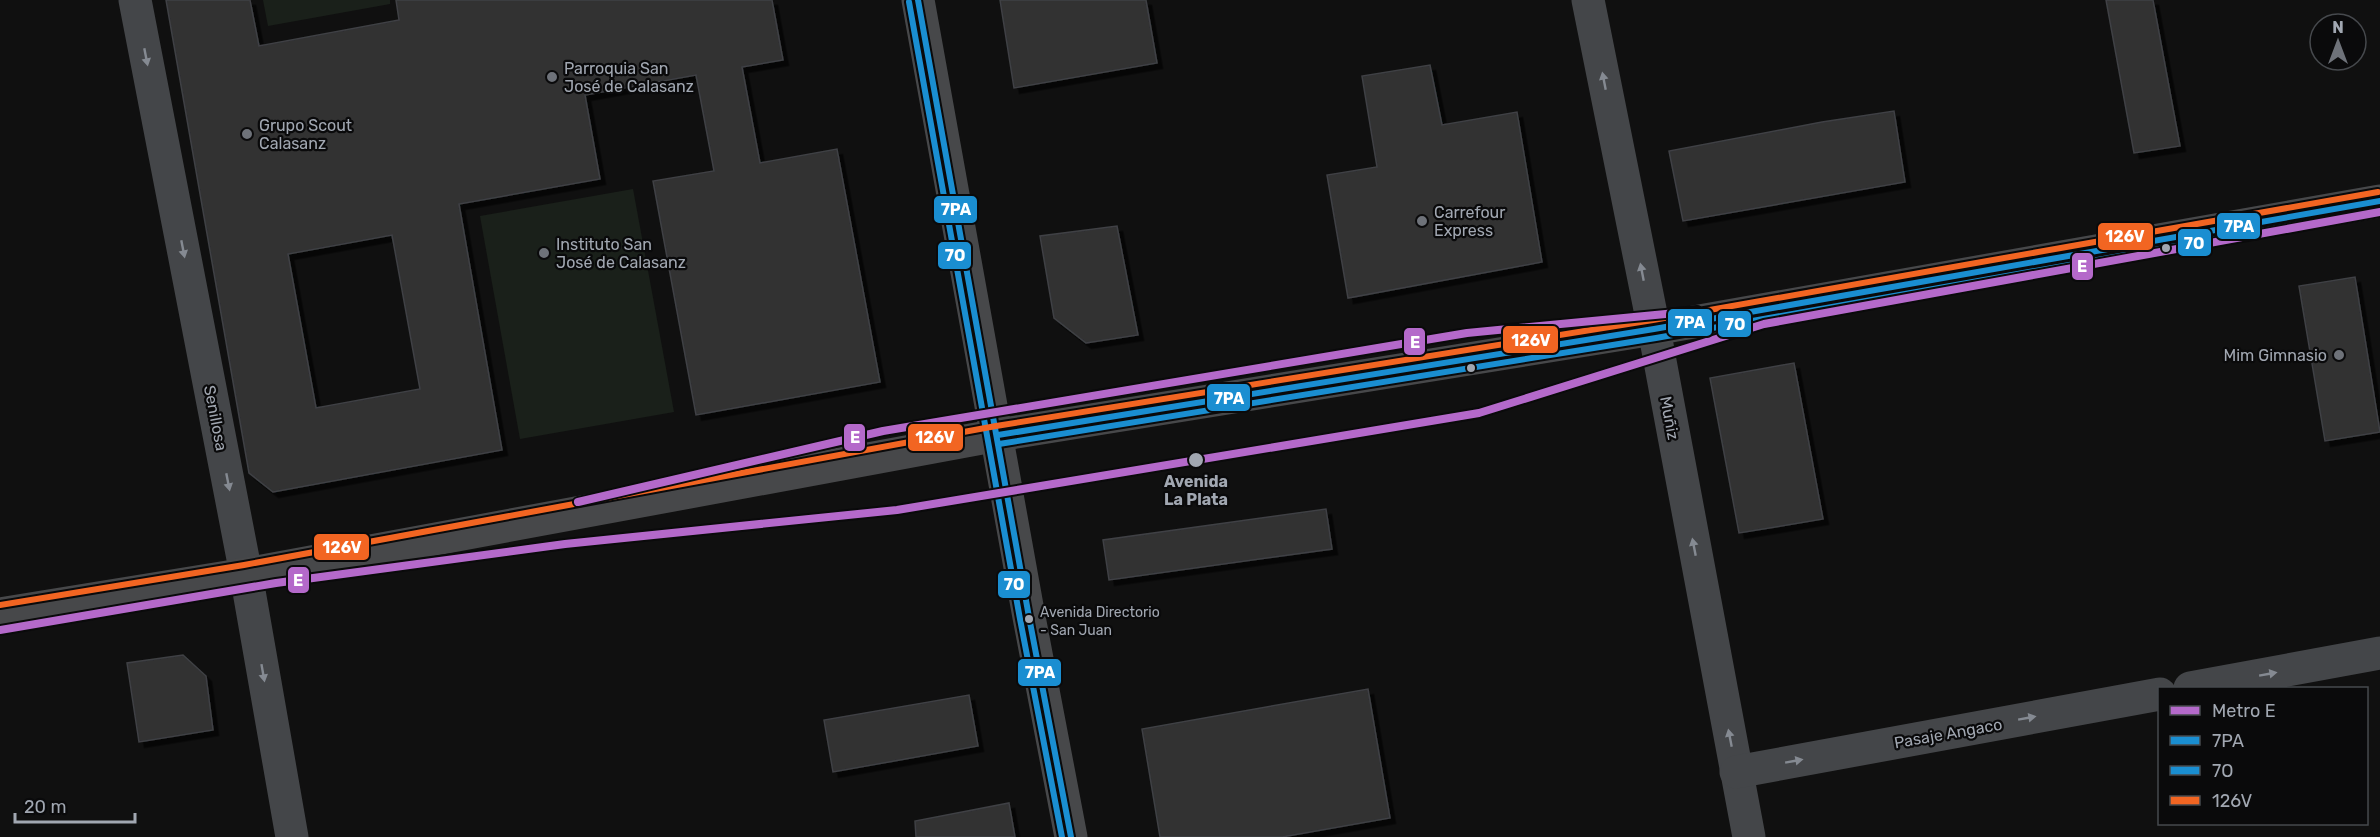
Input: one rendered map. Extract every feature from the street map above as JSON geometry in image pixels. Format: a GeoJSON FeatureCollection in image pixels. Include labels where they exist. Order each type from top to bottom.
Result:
{"type":"FeatureCollection","features":[{"type":"Feature","properties":{"kind":"main road"},"geometry":{"type":"LineString","coordinates":[[918,0],[1071,837]]}},
{"type":"Feature","properties":{"kind":"main road"},"geometry":{"type":"LineString","coordinates":[[0,614],[246,574],[998,435],[1654,329],[2380,201]]}},
{"type":"Feature","properties":{"kind":"street","name":"Senillosa"},"geometry":{"type":"LineString","coordinates":[[135,0],[246,574],[292,837]]}},
{"type":"Feature","properties":{"kind":"street","name":"Muñiz"},"geometry":{"type":"LineString","coordinates":[[1588,0],[1654,329],[1749,837]]}},
{"type":"Feature","properties":{"kind":"street"},"geometry":{"type":"LineString","coordinates":[[2195,687],[2380,653]]}},
{"type":"Feature","properties":{"kind":"street","name":"Pasaje Angaco"},"geometry":{"type":"LineString","coordinates":[[1736,772],[2158,694]]}},
{"type":"Feature","properties":{"kind":"shaded area"},"geometry":{"type":"Polygon","coordinates":[[[263,0],[390,0],[390,4],[268,26],[263,0]]]}},
{"type":"Feature","properties":{"kind":"shaded area"},"geometry":{"type":"Polygon","coordinates":[[[633,189],[674,412],[520,439],[480,216],[633,189]]]}},
{"type":"Feature","properties":{"kind":"building","name":"Instituto San José de Calasanz"},"geometry":{"type":"Polygon","coordinates":[[[166,0],[250,0],[259,46],[399,20],[396,0],[772,0],[783,60],[742,67],[760,163],[837,149],[880,382],[696,415],[653,181],[714,171],[696,75],[585,95],[600,179],[459,204],[502,450],[273,492],[249,473],[166,0]],[[392,235],[288,254],[316,408],[420,389],[392,235]]]}},
{"type":"Feature","properties":{"kind":"building"},"geometry":{"type":"Polygon","coordinates":[[[1000,0],[1146,0],[1157,63],[1014,88],[1000,0]]]}},
{"type":"Feature","properties":{"kind":"building"},"geometry":{"type":"Polygon","coordinates":[[[2106,0],[2153,0],[2180,146],[2134,153],[2106,0]]]}},
{"type":"Feature","properties":{"kind":"building"},"geometry":{"type":"Polygon","coordinates":[[[1430,65],[1442,125],[1517,112],[1542,262],[1348,298],[1327,175],[1377,167],[1362,76],[1430,65]]]}},
{"type":"Feature","properties":{"kind":"building"},"geometry":{"type":"Polygon","coordinates":[[[1894,111],[1905,182],[1683,221],[1669,151],[1894,111]]]}},
{"type":"Feature","properties":{"kind":"building"},"geometry":{"type":"Polygon","coordinates":[[[1117,226],[1138,335],[1086,343],[1054,318],[1040,236],[1117,226]]]}},
{"type":"Feature","properties":{"kind":"building","name":"Mim Gimnasio"},"geometry":{"type":"Polygon","coordinates":[[[2355,277],[2380,432],[2325,441],[2299,286],[2355,277]]]}},
{"type":"Feature","properties":{"kind":"building"},"geometry":{"type":"Polygon","coordinates":[[[1794,363],[1823,519],[1739,533],[1710,378],[1794,363]]]}},
{"type":"Feature","properties":{"kind":"building"},"geometry":{"type":"Polygon","coordinates":[[[1326,509],[1332,549],[1109,580],[1103,540],[1326,509]]]}},
{"type":"Feature","properties":{"kind":"building"},"geometry":{"type":"Polygon","coordinates":[[[183,655],[206,676],[213,730],[139,742],[127,663],[183,655]]]}},
{"type":"Feature","properties":{"kind":"building"},"geometry":{"type":"Polygon","coordinates":[[[1368,689],[1390,818],[1282,837],[1160,837],[1142,729],[1368,689]]]}},
{"type":"Feature","properties":{"kind":"building"},"geometry":{"type":"Polygon","coordinates":[[[969,695],[978,746],[833,772],[824,720],[969,695]]]}},
{"type":"Feature","properties":{"kind":"building"},"geometry":{"type":"Polygon","coordinates":[[[1009,803],[1015,837],[916,837],[915,821],[1009,803]]]}},
{"type":"Feature","properties":{"kind":"metro line","name":"E"},"geometry":{"type":"LineString","coordinates":[[0,630],[276,583],[565,544],[897,510],[1479,413],[1764,324],[2380,212]]}},
{"type":"Feature","properties":{"kind":"metro line","name":"E"},"geometry":{"type":"LineString","coordinates":[[578,502],[883,431],[1467,333],[1697,311]]}},
{"type":"Feature","properties":{"kind":"transit line","name":"7PA"},"geometry":{"type":"LineString","coordinates":[[918,0],[1071,837]]}},
{"type":"Feature","properties":{"kind":"transit line","name":"7O"},"geometry":{"type":"LineString","coordinates":[[909,2],[1020,619],[1062,837]]}},
{"type":"Feature","properties":{"kind":"transit line","name":"126V"},"geometry":{"type":"LineString","coordinates":[[0,605],[244,565],[996,426],[1653,320],[2378,192]]}},
{"type":"Feature","properties":{"kind":"transit line","name":"7PA"},"geometry":{"type":"LineString","coordinates":[[998,435],[1654,329],[2380,201]]}},
{"type":"Feature","properties":{"kind":"transit line","name":"7O"},"geometry":{"type":"LineString","coordinates":[[999,444],[1656,338],[2380,210]]}},
{"type":"Feature","properties":{"kind":"place","name":"Parroquia San José de Calasanz"},"geometry":{"type":"Point","coordinates":[552,77]}},
{"type":"Feature","properties":{"kind":"place","name":"Grupo Scout Calasanz"},"geometry":{"type":"Point","coordinates":[247,134]}},
{"type":"Feature","properties":{"kind":"place","name":"Carrefour Express"},"geometry":{"type":"Point","coordinates":[1422,221]}},
{"type":"Feature","properties":{"kind":"place","name":"Instituto San José de Calasanz"},"geometry":{"type":"Point","coordinates":[544,253]}},
{"type":"Feature","properties":{"kind":"place","name":"Mim Gimnasio"},"geometry":{"type":"Point","coordinates":[2339,355]}},
{"type":"Feature","properties":{"kind":"place","name":"Avenida La Plata"},"geometry":{"type":"Point","coordinates":[1196,460]}},
{"type":"Feature","properties":{"kind":"place","name":"Avenida Directorio - San Juan"},"geometry":{"type":"Point","coordinates":[1029,619]}}]}
